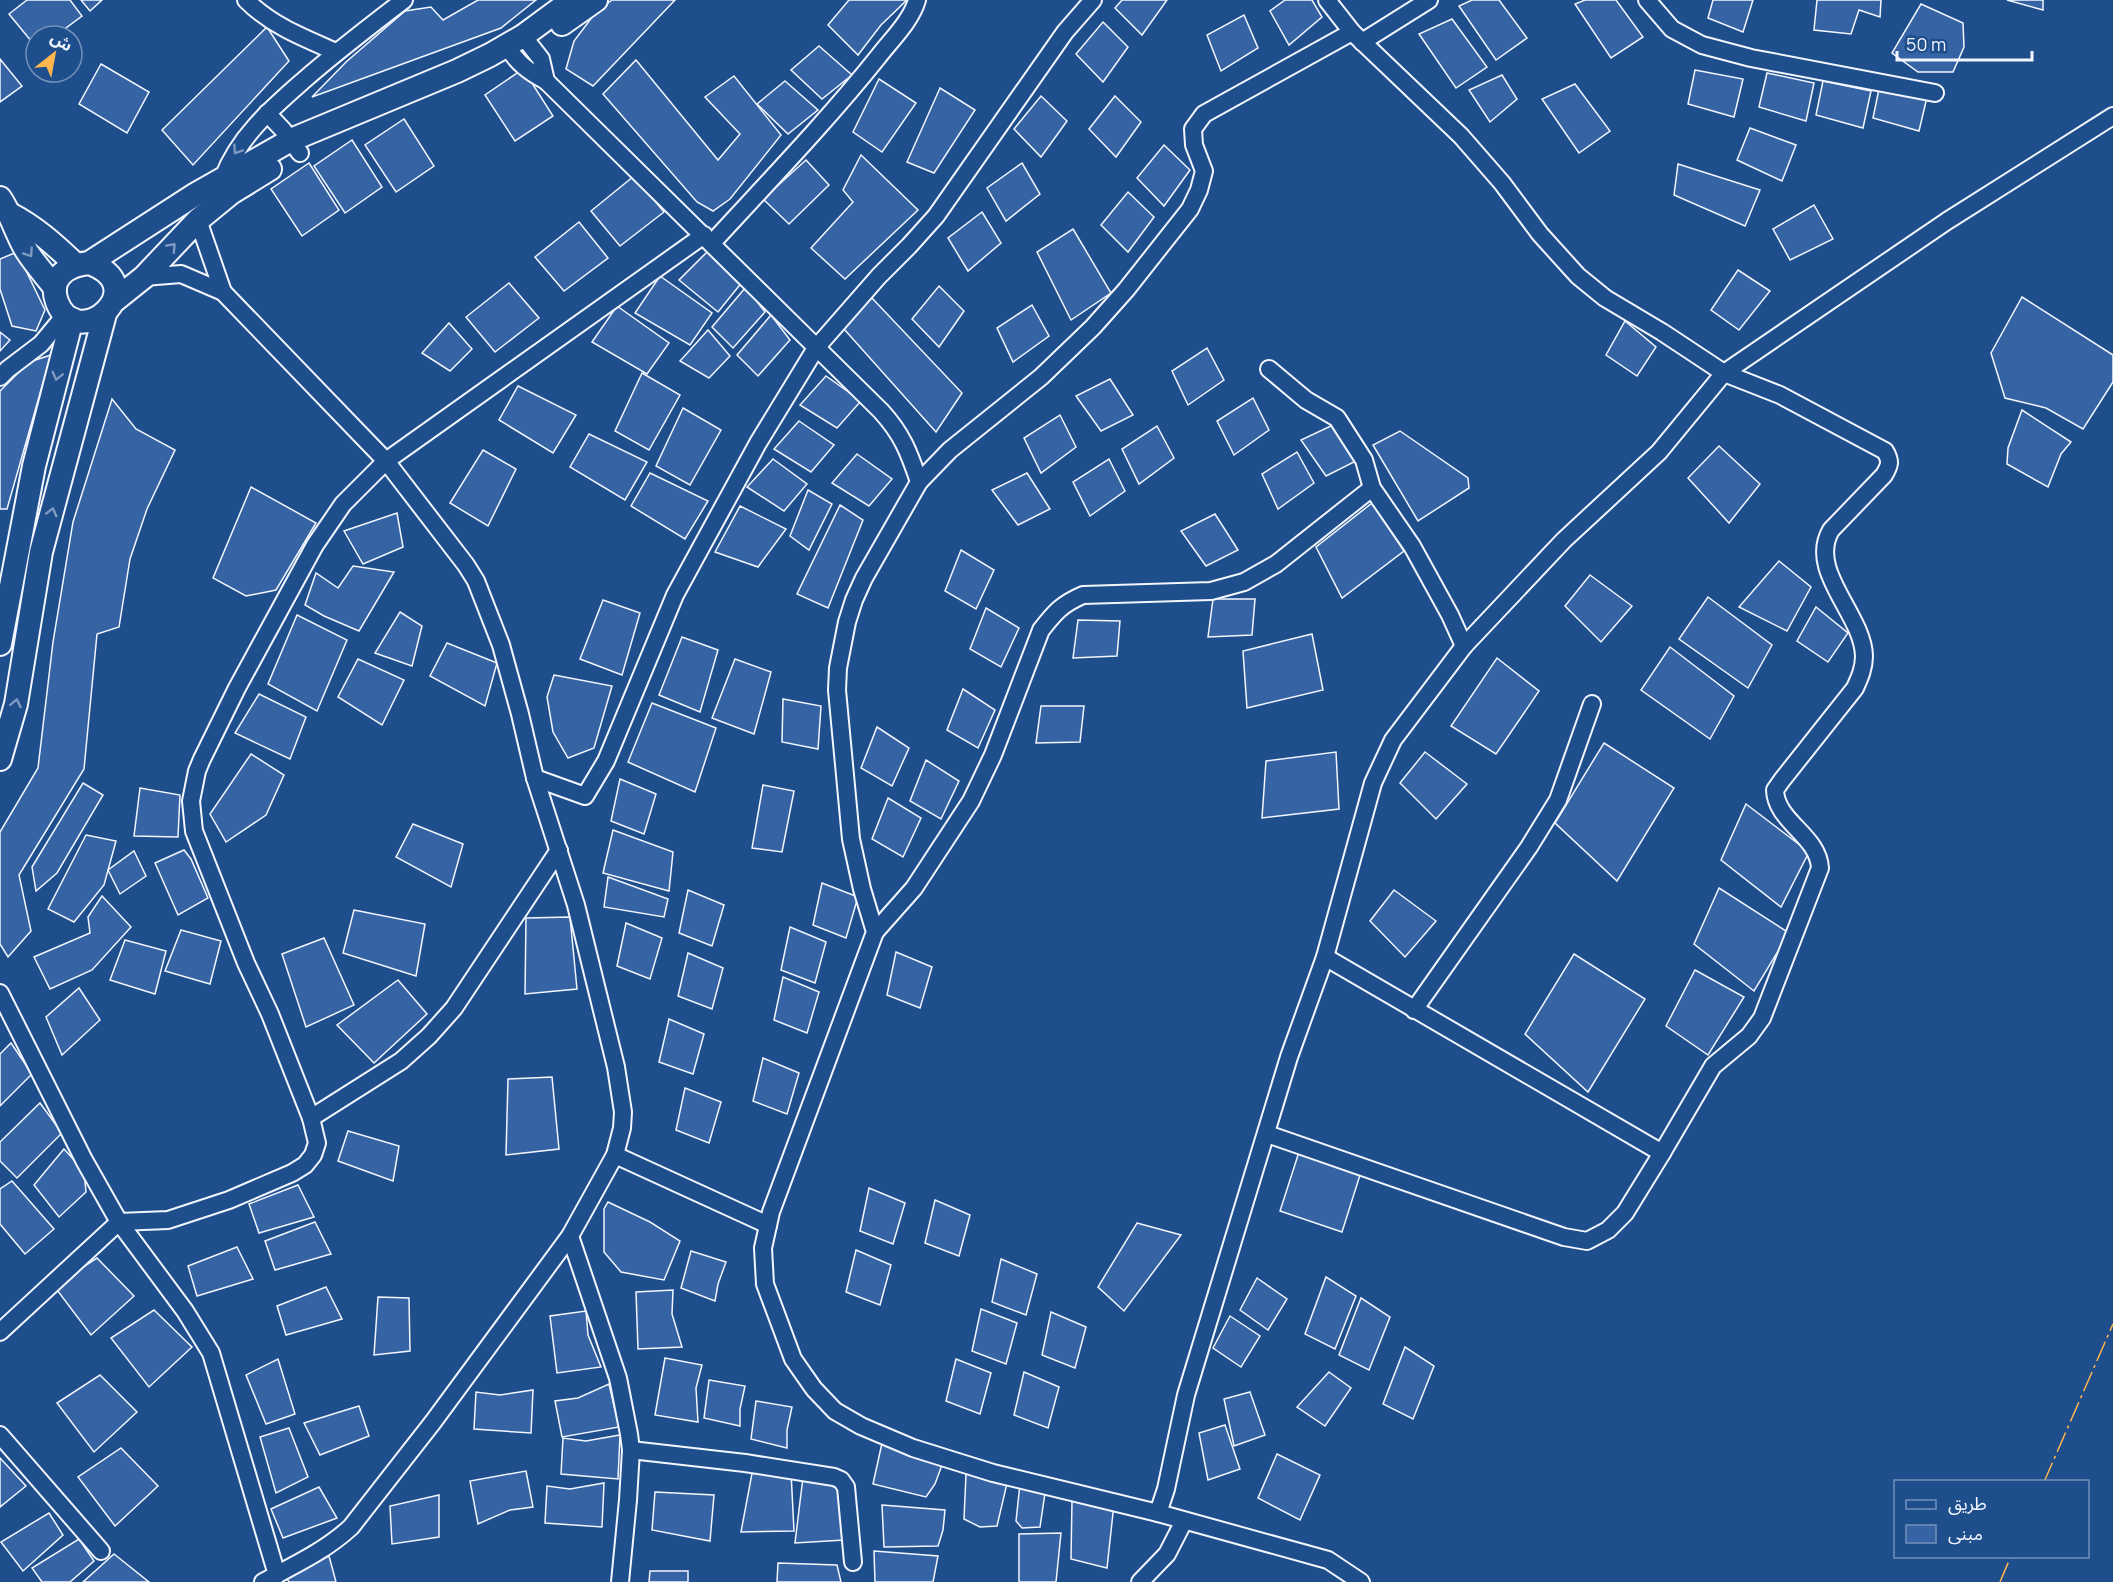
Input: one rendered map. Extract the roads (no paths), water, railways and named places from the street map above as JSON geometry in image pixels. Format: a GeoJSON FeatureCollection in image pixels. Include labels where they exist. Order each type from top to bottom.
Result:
{"type":"FeatureCollection","features":[{"type":"Feature","properties":{"kind":"main road"},"geometry":{"type":"LineString","coordinates":[[519,47],[572,0]]}},
{"type":"Feature","properties":{"kind":"main road"},"geometry":{"type":"LineString","coordinates":[[227,186],[144,277],[110,308],[88,321],[68,317],[56,299],[55,288],[65,270],[227,186],[295,147],[457,71],[519,47],[596,0]]}},
{"type":"Feature","properties":{"kind":"main road"},"geometry":{"type":"LineString","coordinates":[[0,759],[16,704],[41,552],[115,289],[110,276],[102,267],[82,263],[5,206]]}},
{"type":"Feature","properties":{"kind":"main road"},"geometry":{"type":"LineString","coordinates":[[5,206],[28,253],[55,288]]}},
{"type":"Feature","properties":{"kind":"main road"},"geometry":{"type":"LineString","coordinates":[[0,644],[34,466],[68,317]]}},
{"type":"Feature","properties":{"kind":"street"},"geometry":{"type":"LineString","coordinates":[[246,0],[260,14],[280,27],[336,52]]}},
{"type":"Feature","properties":{"kind":"street"},"geometry":{"type":"LineString","coordinates":[[227,186],[229,162],[267,113],[336,52],[404,0]]}},
{"type":"Feature","properties":{"kind":"street"},"geometry":{"type":"LineString","coordinates":[[0,1332],[120,1222],[168,1220],[229,1200],[292,1173],[309,1160],[317,1143],[311,1118],[270,1014],[246,963],[198,840],[191,814],[191,801],[195,778],[202,759],[237,688],[315,545],[343,504],[386,461],[708,239],[857,84],[895,36],[917,0]]}},
{"type":"Feature","properties":{"kind":"street"},"geometry":{"type":"LineString","coordinates":[[535,778],[585,796],[606,761],[675,595],[758,442],[816,348],[879,276],[936,216],[1058,41],[1093,0]]}},
{"type":"Feature","properties":{"kind":"street"},"geometry":{"type":"LineString","coordinates":[[1267,1134],[1563,1238],[1587,1241],[1608,1230],[1625,1213],[1713,1066],[1749,1036],[1762,1018],[1820,867],[1818,854],[1810,841],[1779,806],[1775,790],[1855,688],[1862,672],[1864,655],[1860,638],[1828,570],[1823,550],[1831,530],[1884,475],[1890,465],[1885,451],[1780,395],[1724,373],[1605,298],[1578,276],[1540,234],[1502,183],[1461,136],[1357,37],[1328,0]]}},
{"type":"Feature","properties":{"kind":"street"},"geometry":{"type":"LineString","coordinates":[[875,932],[862,889],[851,839],[837,690],[838,668],[854,600],[864,578],[919,482],[950,450],[1041,377],[1093,327],[1126,290],[1184,217],[1199,190],[1204,171],[1194,145],[1193,129],[1204,114],[1429,0]]}},
{"type":"Feature","properties":{"kind":"street"},"geometry":{"type":"LineString","coordinates":[[1647,0],[1672,29],[1702,45],[1751,58],[1935,93]]}},
{"type":"Feature","properties":{"kind":"street"},"geometry":{"type":"LineString","coordinates":[[519,47],[528,71],[546,81],[881,411],[898,430],[909,451],[919,482]]}},
{"type":"Feature","properties":{"kind":"street"},"geometry":{"type":"LineString","coordinates":[[267,113],[295,147]]}},
{"type":"Feature","properties":{"kind":"street"},"geometry":{"type":"LineString","coordinates":[[1158,1513],[1186,1395],[1289,1057],[1325,957],[1373,783],[1393,740],[1464,646],[1564,540],[1659,452],[1724,373],[1947,221],[2113,116]]}},
{"type":"Feature","properties":{"kind":"street"},"geometry":{"type":"LineString","coordinates":[[198,220],[223,292]]}},
{"type":"Feature","properties":{"kind":"street"},"geometry":{"type":"LineString","coordinates":[[0,993],[84,1160],[120,1222],[185,1311],[211,1353],[270,1578],[321,1551],[351,1527],[433,1422],[570,1236],[615,1155],[623,1112],[616,1067],[576,905],[535,778],[501,645],[476,581],[386,461],[223,292],[181,274],[144,277]]}},
{"type":"Feature","properties":{"kind":"street"},"geometry":{"type":"LineString","coordinates":[[0,377],[41,344],[68,317]]}},
{"type":"Feature","properties":{"kind":"street"},"geometry":{"type":"LineString","coordinates":[[1269,369],[1306,400],[1337,418],[1364,460],[1372,488],[1412,546],[1450,615],[1464,646]]}},
{"type":"Feature","properties":{"kind":"street"},"geometry":{"type":"LineString","coordinates":[[1361,1582],[1328,1560],[1158,1513],[993,1473],[913,1448],[861,1426],[834,1410],[814,1389],[793,1359],[765,1284],[763,1248],[771,1212],[875,932],[914,888],[971,801],[1006,724],[1041,630],[1055,612],[1066,602],[1083,595],[1211,591],[1244,582],[1276,564],[1372,488]]}},
{"type":"Feature","properties":{"kind":"street"},"geometry":{"type":"LineString","coordinates":[[1414,1010],[1529,847],[1558,800],[1592,704]]}},
{"type":"Feature","properties":{"kind":"street"},"geometry":{"type":"LineString","coordinates":[[311,1118],[401,1060],[429,1036],[454,1008],[559,850]]}},
{"type":"Feature","properties":{"kind":"street"},"geometry":{"type":"LineString","coordinates":[[1325,957],[1662,1152]]}},
{"type":"Feature","properties":{"kind":"street"},"geometry":{"type":"LineString","coordinates":[[615,1155],[768,1226]]}},
{"type":"Feature","properties":{"kind":"street"},"geometry":{"type":"LineString","coordinates":[[570,1236],[618,1378],[629,1434],[631,1450],[628,1500],[620,1582]]}},
{"type":"Feature","properties":{"kind":"street"},"geometry":{"type":"LineString","coordinates":[[0,1435],[101,1551]]}},
{"type":"Feature","properties":{"kind":"street"},"geometry":{"type":"LineString","coordinates":[[631,1450],[745,1463],[841,1480],[846,1487],[853,1562]]}},
{"type":"Feature","properties":{"kind":"street"},"geometry":{"type":"LineString","coordinates":[[1140,1582],[1167,1554],[1184,1521]]}}]}
